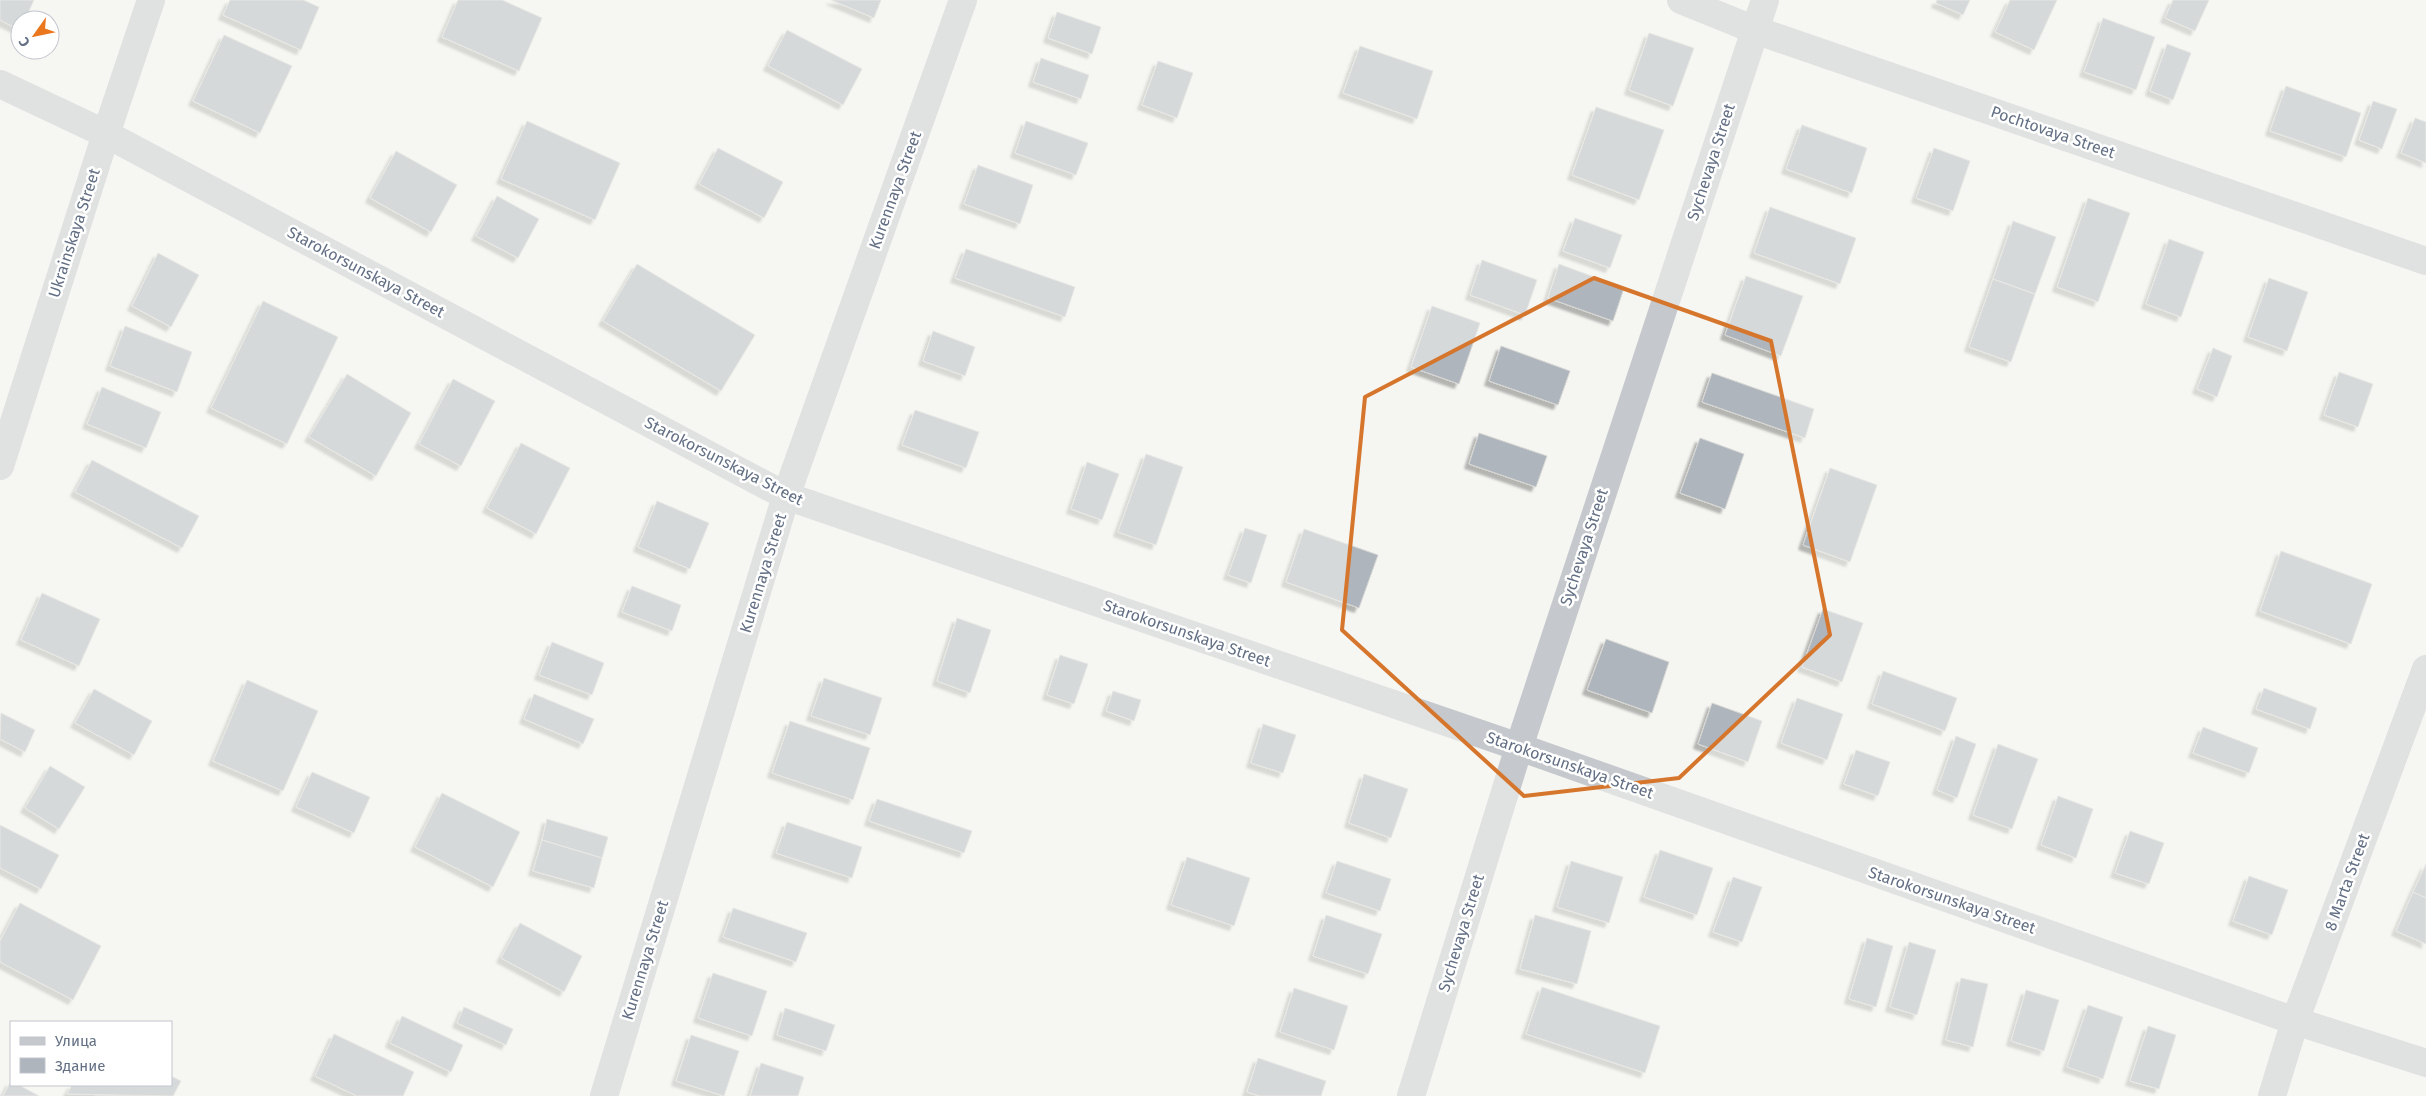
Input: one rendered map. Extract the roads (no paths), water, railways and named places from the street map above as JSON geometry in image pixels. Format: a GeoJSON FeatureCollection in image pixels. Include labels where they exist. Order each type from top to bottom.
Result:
{"type":"FeatureCollection","features":[{"type":"Feature","properties":{"kind":"street","name":"Ukrainskaya Street"},"geometry":{"type":"LineString","coordinates":[[0,466],[106,134],[151,0]]}},
{"type":"Feature","properties":{"kind":"street","name":"Kurennaya Street"},"geometry":{"type":"LineString","coordinates":[[604,1096],[786,496],[963,0]]}},
{"type":"Feature","properties":{"kind":"street","name":"Pochtovaya Street"},"geometry":{"type":"LineString","coordinates":[[1680,0],[1755,30],[2426,261]]}},
{"type":"Feature","properties":{"kind":"street","name":"Sychevaya Street"},"geometry":{"type":"LineString","coordinates":[[1411,1096],[1518,747],[1765,0]]}},
{"type":"Feature","properties":{"kind":"street","name":"Starokorsunskaya Street"},"geometry":{"type":"LineString","coordinates":[[0,84],[106,134],[786,496],[1518,747],[2295,1021],[2426,1063]]}},
{"type":"Feature","properties":{"kind":"street","name":"8 Marta Street"},"geometry":{"type":"LineString","coordinates":[[2272,1096],[2295,1021],[2426,669]]}}]}
